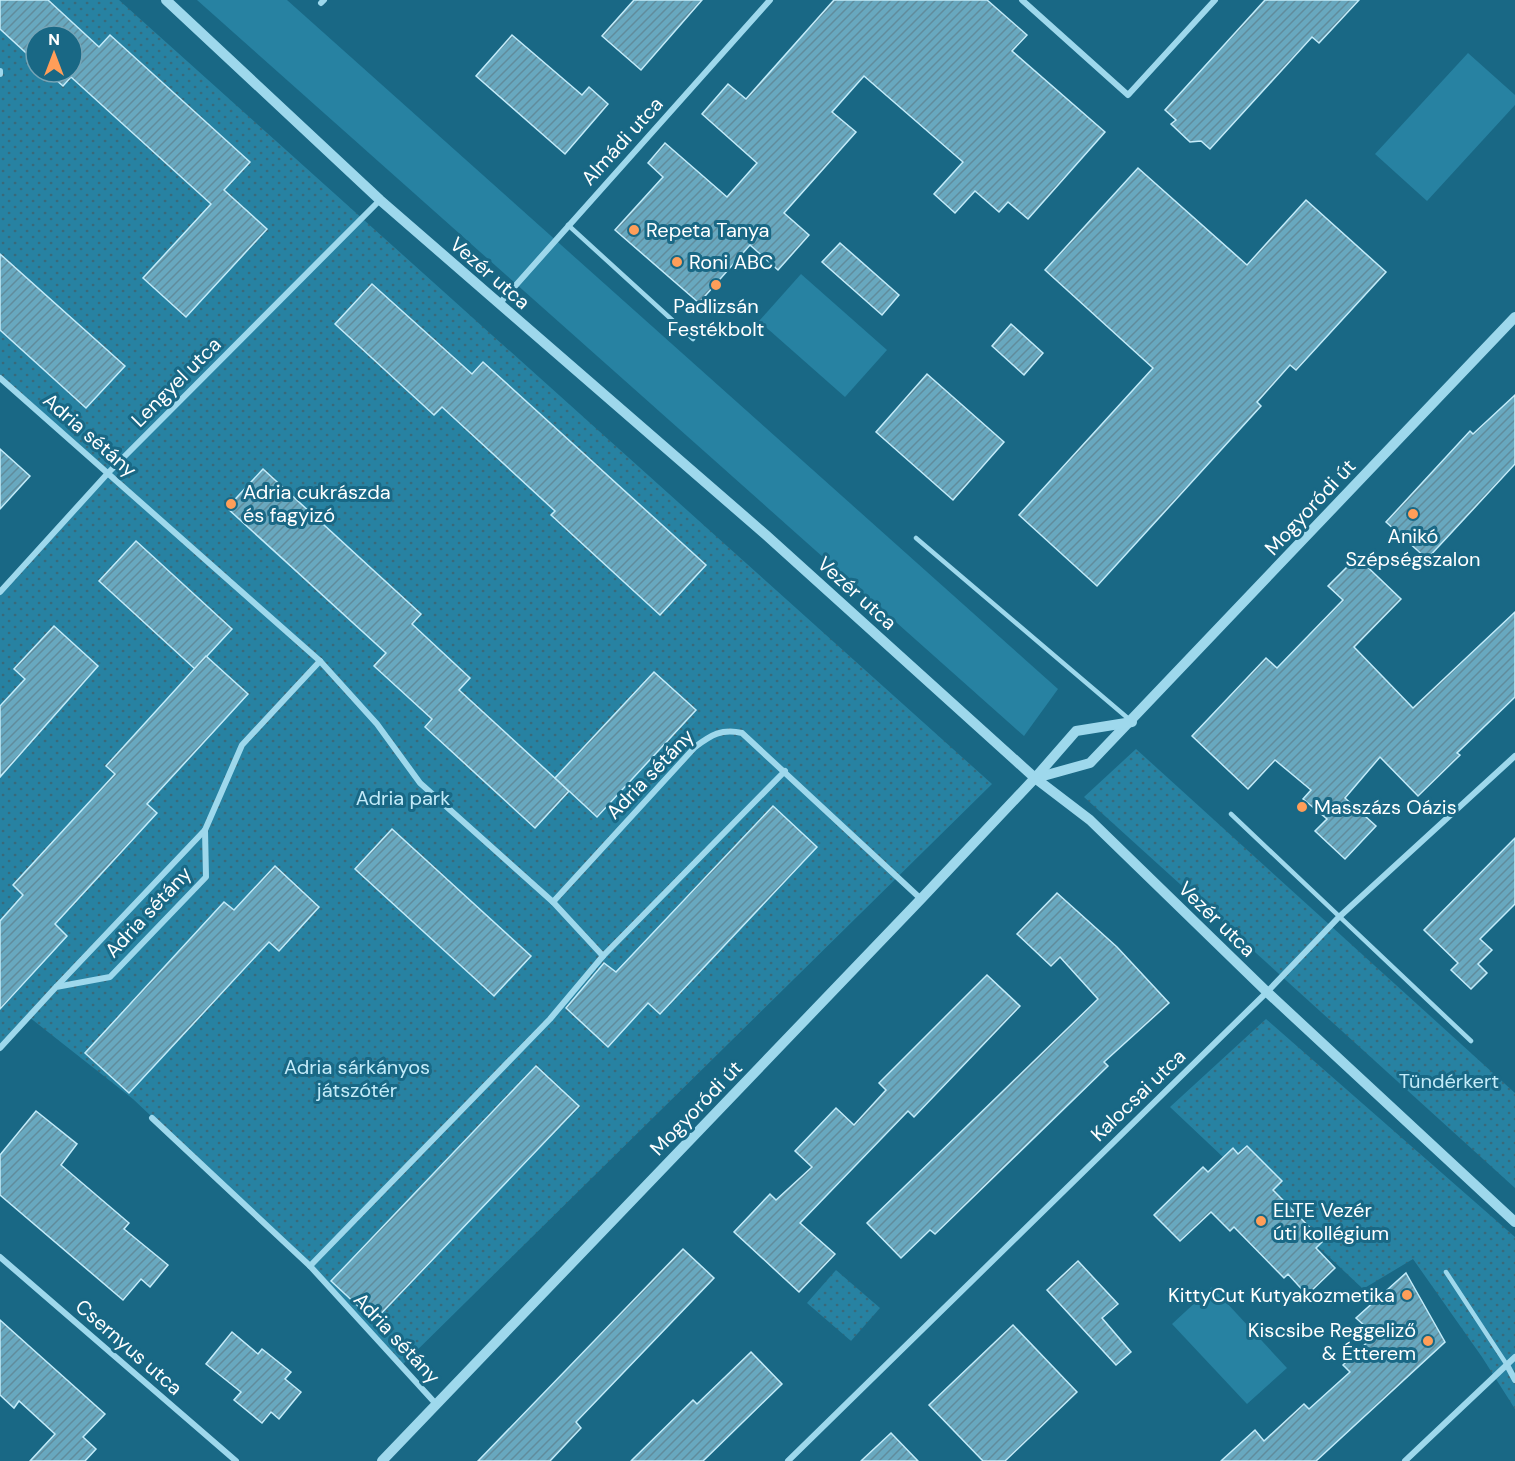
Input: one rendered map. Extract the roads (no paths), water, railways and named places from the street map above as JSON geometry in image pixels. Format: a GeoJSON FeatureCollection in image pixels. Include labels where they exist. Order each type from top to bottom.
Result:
{"type":"FeatureCollection","features":[{"type":"Feature","properties":{"kind":"street","name":"Vezér utca"},"geometry":{"type":"LineString","coordinates":[[166,0],[380,200],[498,305],[775,543],[1035,778],[1090,820],[1267,992],[1515,1222]]}},
{"type":"Feature","properties":{"kind":"street","name":"Almádi utca"},"geometry":{"type":"LineString","coordinates":[[498,305],[770,0]]}},
{"type":"Feature","properties":{"kind":"street"},"geometry":{"type":"LineString","coordinates":[[1022,0],[1128,95],[1215,0]]}},
{"type":"Feature","properties":{"kind":"street","name":"Lengyel utca"},"geometry":{"type":"LineString","coordinates":[[0,592],[108,473],[380,200]]}},
{"type":"Feature","properties":{"kind":"street","name":"Mogyoródi út"},"geometry":{"type":"LineString","coordinates":[[1035,778],[1090,763],[1132,722],[1515,317]]}},
{"type":"Feature","properties":{"kind":"street","name":"Adria sétány"},"geometry":{"type":"LineString","coordinates":[[0,378],[320,661],[377,724],[420,783],[553,902],[603,956]]}},
{"type":"Feature","properties":{"kind":"street","name":"Adria sétány"},"geometry":{"type":"LineString","coordinates":[[56,987],[110,977],[206,877],[205,830],[242,746],[320,661]]}},
{"type":"Feature","properties":{"kind":"street","name":"Mogyoródi út"},"geometry":{"type":"LineString","coordinates":[[382,1461],[921,899],[1076,731],[1132,722]]}},
{"type":"Feature","properties":{"kind":"street","name":"Adria sétány"},"geometry":{"type":"LineString","coordinates":[[553,902],[695,747],[714,733],[731,730],[742,733],[785,771],[921,899]]}},
{"type":"Feature","properties":{"kind":"street","name":"Kalocsai utca"},"geometry":{"type":"LineString","coordinates":[[788,1461],[1267,992],[1338,918],[1515,756]]}},
{"type":"Feature","properties":{"kind":"street"},"geometry":{"type":"LineString","coordinates":[[310,1266],[550,1019],[603,956],[785,771]]}},
{"type":"Feature","properties":{"kind":"street"},"geometry":{"type":"LineString","coordinates":[[0,1048],[205,830]]}},
{"type":"Feature","properties":{"kind":"street","name":"Adria sétány"},"geometry":{"type":"LineString","coordinates":[[152,1118],[310,1266],[436,1404]]}},
{"type":"Feature","properties":{"kind":"street","name":"Csernyus utca"},"geometry":{"type":"LineString","coordinates":[[0,1257],[236,1461]]}},
{"type":"Feature","properties":{"kind":"street"},"geometry":{"type":"LineString","coordinates":[[1405,1461],[1515,1357]]}},
{"type":"Feature","properties":{"kind":"street"},"geometry":{"type":"LineString","coordinates":[[1507,1365],[1515,1380]]}},
{"type":"Feature","properties":{"kind":"lane"},"geometry":{"type":"LineString","coordinates":[[568,225],[693,339]]}},
{"type":"Feature","properties":{"kind":"lane"},"geometry":{"type":"LineString","coordinates":[[916,538],[1132,722]]}},
{"type":"Feature","properties":{"kind":"lane"},"geometry":{"type":"LineString","coordinates":[[1231,814],[1338,918],[1471,1041]]}},
{"type":"Feature","properties":{"kind":"lane"},"geometry":{"type":"LineString","coordinates":[[1446,1272],[1507,1365]]}},
{"type":"Feature","properties":{"kind":"place","name":"Repeta Tanya"},"geometry":{"type":"Point","coordinates":[634,230]}},
{"type":"Feature","properties":{"kind":"place","name":"Roni ABC"},"geometry":{"type":"Point","coordinates":[677,262]}},
{"type":"Feature","properties":{"kind":"place","name":"Padlizsán Festékbolt"},"geometry":{"type":"Point","coordinates":[716,285]}},
{"type":"Feature","properties":{"kind":"place","name":"Adria cukrászda és fagyizó"},"geometry":{"type":"Point","coordinates":[231,504]}},
{"type":"Feature","properties":{"kind":"place","name":"Anikó Szépségszalon"},"geometry":{"type":"Point","coordinates":[1413,514]}},
{"type":"Feature","properties":{"kind":"place","name":"Masszázs Oázis"},"geometry":{"type":"Point","coordinates":[1302,807]}},
{"type":"Feature","properties":{"kind":"place","name":"ELTE Vezér úti kollégium"},"geometry":{"type":"Point","coordinates":[1261,1221]}},
{"type":"Feature","properties":{"kind":"place","name":"KittyCut Kutyakozmetika"},"geometry":{"type":"Point","coordinates":[1407,1295]}},
{"type":"Feature","properties":{"kind":"place","name":"Kiscsibe Reggeliző & Étterem"},"geometry":{"type":"Point","coordinates":[1428,1341]}},
{"type":"Feature","properties":{"kind":"park label","name":"Adria park"},"geometry":{"type":"Point","coordinates":[403,798]}},
{"type":"Feature","properties":{"kind":"park label","name":"Adria sárkányos játszótér"},"geometry":{"type":"Point","coordinates":[357,1078]}},
{"type":"Feature","properties":{"kind":"park label","name":"Tündérkert"},"geometry":{"type":"Point","coordinates":[1449,1081]}}]}
